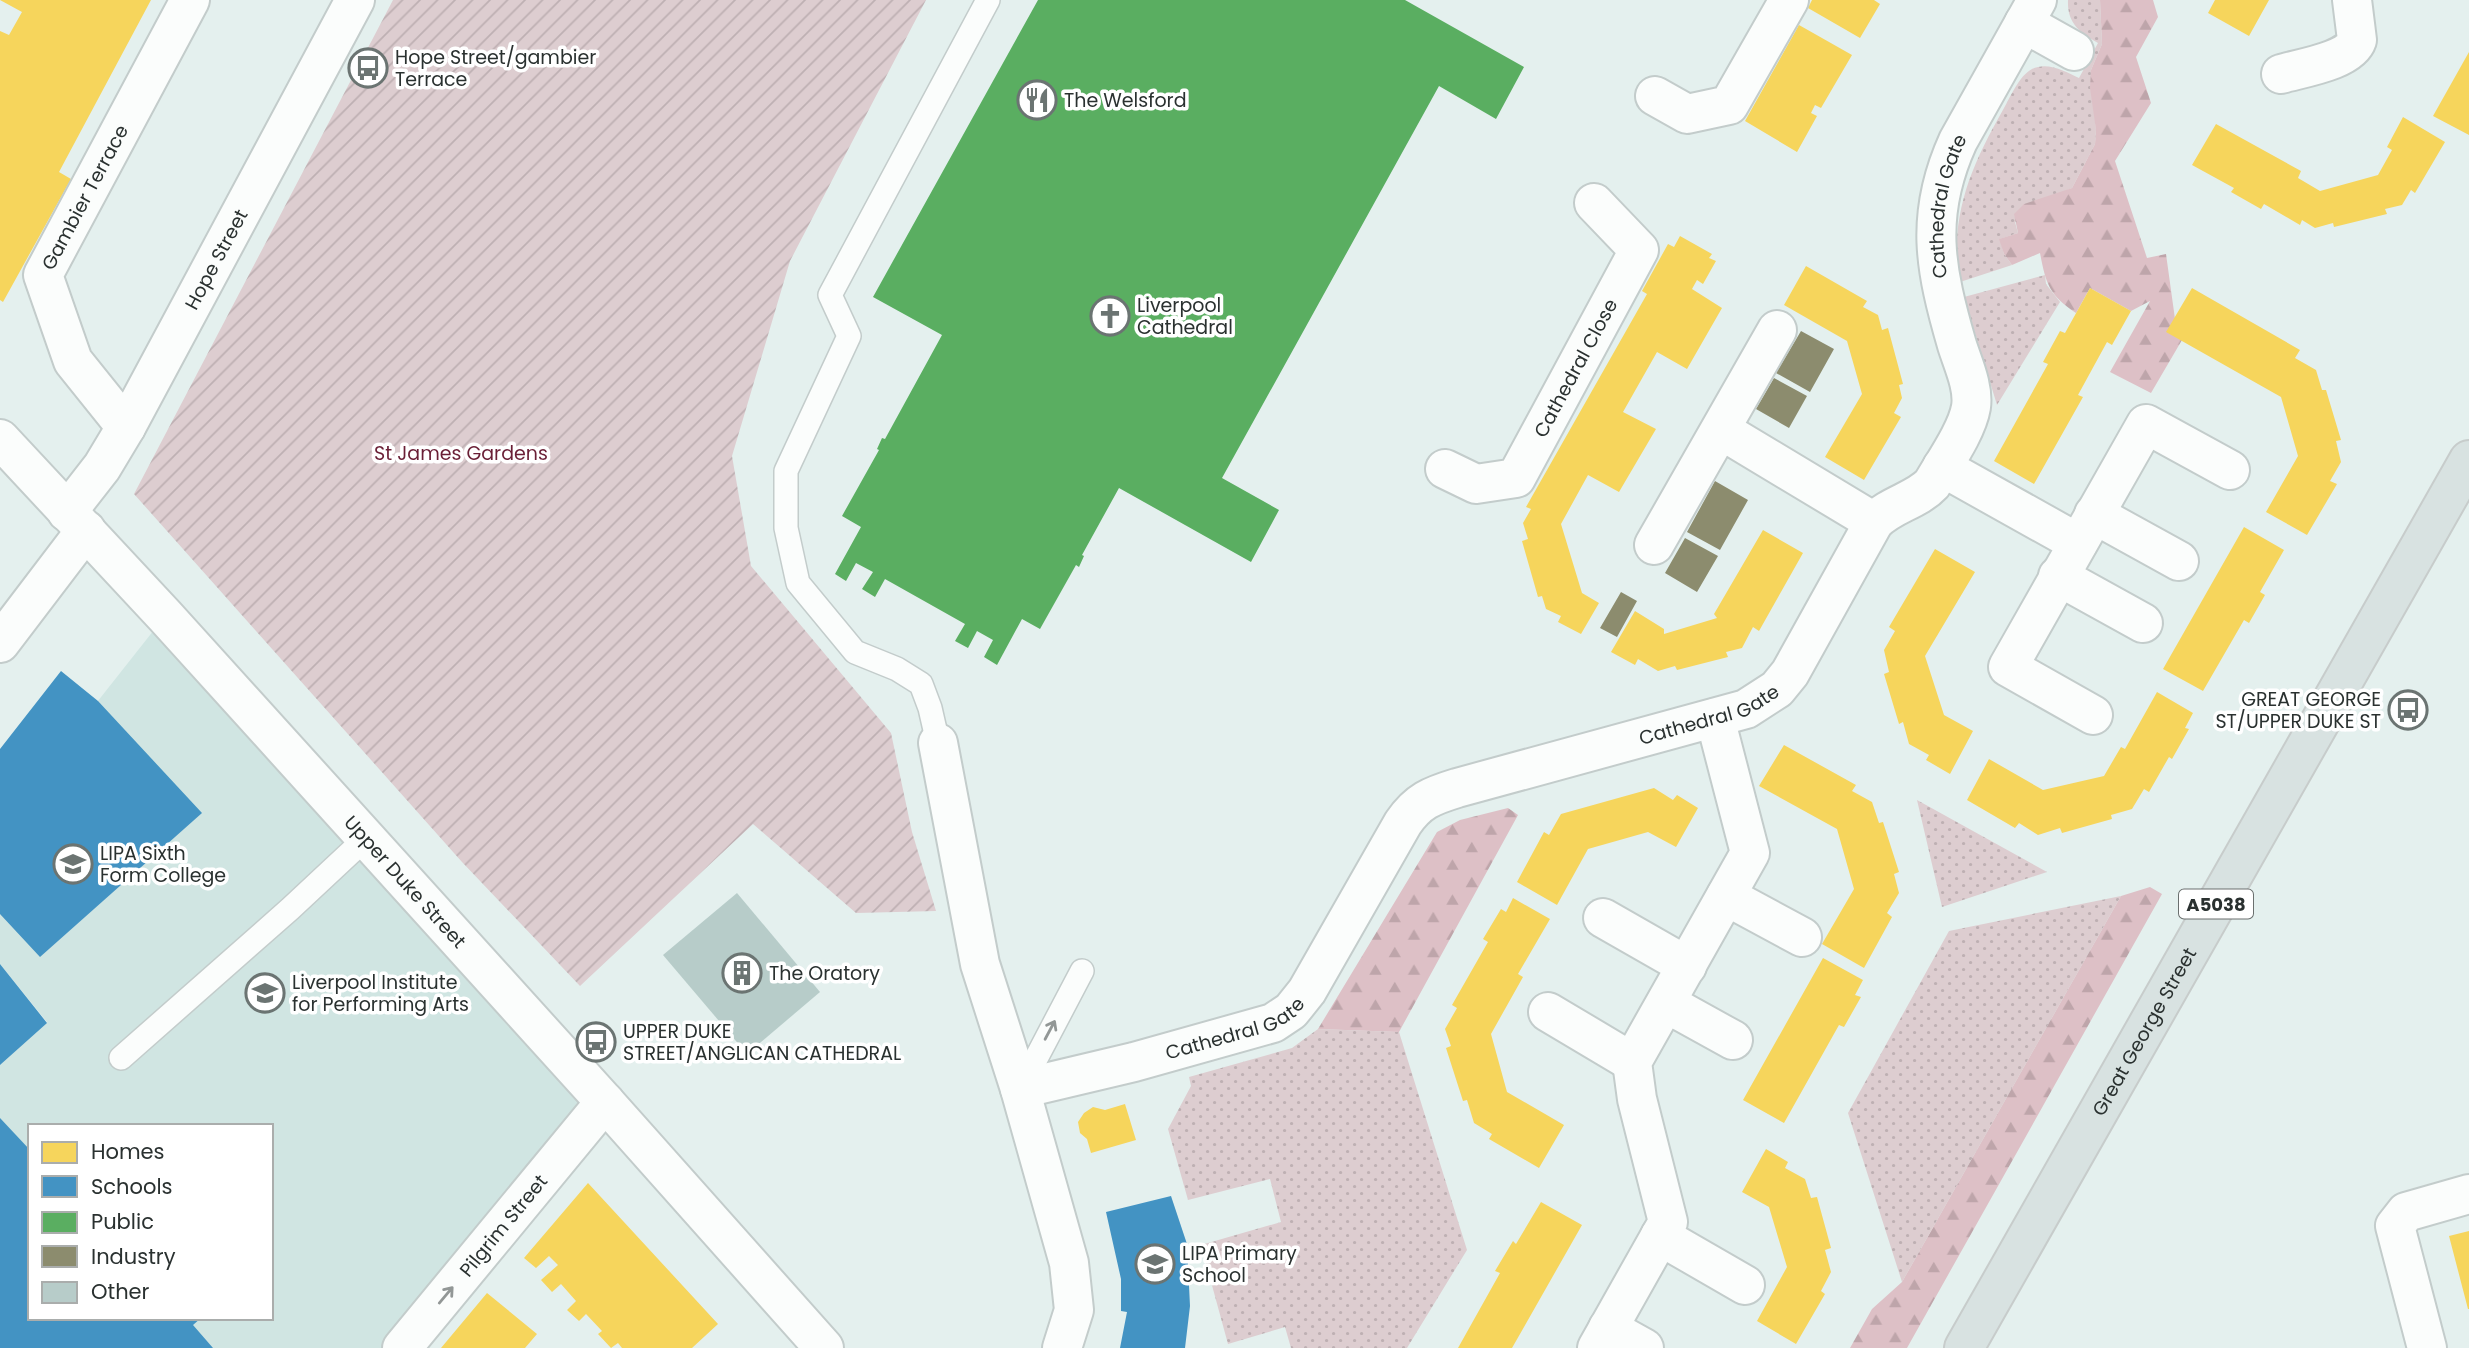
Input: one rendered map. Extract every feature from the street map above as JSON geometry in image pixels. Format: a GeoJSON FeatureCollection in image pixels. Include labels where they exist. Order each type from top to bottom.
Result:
{"type":"FeatureCollection","features":[{"type":"Feature","properties":{"kind":"main road","name":"Great George Street"},"geometry":{"type":"LineString","coordinates":[[1964,1348],[2469,460]]}},
{"type":"Feature","properties":{"kind":"street","name":"Gambier Terrace"},"geometry":{"type":"LineString","coordinates":[[126,427],[73,361],[43,275],[190,0]]}},
{"type":"Feature","properties":{"kind":"street","name":"Hope Street"},"geometry":{"type":"LineString","coordinates":[[0,643],[76,521],[102,467],[355,0]]}},
{"type":"Feature","properties":{"kind":"street"},"geometry":{"type":"LineString","coordinates":[[1655,96],[1687,114],[1729,105],[1789,0]]}},
{"type":"Feature","properties":{"kind":"street"},"geometry":{"type":"LineString","coordinates":[[2281,74],[2344,55],[2354,46],[2357,40],[2352,0]]}},
{"type":"Feature","properties":{"kind":"street","name":"Cathedral Gate"},"geometry":{"type":"LineString","coordinates":[[1020,1089],[1133,1062],[1283,1018],[1299,1002],[1311,984],[1403,823],[1414,807],[1424,801],[1457,788],[1746,709],[1777,689],[1790,673],[1874,522],[1884,512],[1926,491],[1968,418],[1972,397],[1942,295],[1937,265],[1937,211],[1948,162],[2031,12],[2074,51]]}},
{"type":"Feature","properties":{"kind":"street","name":"Cathedral Close"},"geometry":{"type":"LineString","coordinates":[[1446,468],[1476,484],[1516,478],[1639,250],[1594,203]]}},
{"type":"Feature","properties":{"kind":"street"},"geometry":{"type":"LineString","coordinates":[[1654,545],[1777,330]]}},
{"type":"Feature","properties":{"kind":"street"},"geometry":{"type":"LineString","coordinates":[[2093,715],[2008,667],[2058,576],[2146,424],[2230,470]]}},
{"type":"Feature","properties":{"kind":"street"},"geometry":{"type":"LineString","coordinates":[[1721,430],[1874,522]]}},
{"type":"Feature","properties":{"kind":"street","name":"Upper Duke Street"},"geometry":{"type":"LineString","coordinates":[[0,439],[605,1102],[824,1348]]}},
{"type":"Feature","properties":{"kind":"street"},"geometry":{"type":"LineString","coordinates":[[1942,467],[2086,528],[2179,561]]}},
{"type":"Feature","properties":{"kind":"street"},"geometry":{"type":"LineString","coordinates":[[2058,576],[2143,623]]}},
{"type":"Feature","properties":{"kind":"street"},"geometry":{"type":"LineString","coordinates":[[1644,1348],[1603,1338],[1668,1222],[1637,1099],[1632,1062],[1750,853],[1715,718]]}},
{"type":"Feature","properties":{"kind":"street"},"geometry":{"type":"LineString","coordinates":[[938,743],[980,964],[1020,1089],[1069,1263],[1074,1310],[1062,1348]]}},
{"type":"Feature","properties":{"kind":"street"},"geometry":{"type":"LineString","coordinates":[[1727,896],[1802,937]]}},
{"type":"Feature","properties":{"kind":"street"},"geometry":{"type":"LineString","coordinates":[[1603,918],[1687,966]]}},
{"type":"Feature","properties":{"kind":"street"},"geometry":{"type":"LineString","coordinates":[[1666,1003],[1733,1040]]}},
{"type":"Feature","properties":{"kind":"street"},"geometry":{"type":"LineString","coordinates":[[1548,1012],[1632,1062]]}},
{"type":"Feature","properties":{"kind":"street","name":"Pilgrim Street"},"geometry":{"type":"LineString","coordinates":[[402,1348],[605,1102]]}},
{"type":"Feature","properties":{"kind":"street"},"geometry":{"type":"LineString","coordinates":[[2427,1348],[2395,1226],[2406,1212],[2469,1194]]}},
{"type":"Feature","properties":{"kind":"street"},"geometry":{"type":"LineString","coordinates":[[1660,1237],[1745,1285]]}},
{"type":"Feature","properties":{"kind":"lane"},"geometry":{"type":"LineString","coordinates":[[938,743],[921,684],[897,670],[855,652],[798,583],[786,528],[786,471],[849,336],[830,295],[988,0]]}},
{"type":"Feature","properties":{"kind":"lane"},"geometry":{"type":"LineString","coordinates":[[121,1058],[365,839]]}},
{"type":"Feature","properties":{"kind":"lane"},"geometry":{"type":"LineString","coordinates":[[1020,1089],[1082,971]]}},
{"type":"Feature","properties":{"kind":"shaded area","name":"Liverpool Institute for Performing Arts"},"geometry":{"type":"Polygon","coordinates":[[[165,616],[605,1102],[402,1348],[0,1348],[0,1065],[47,1022],[0,964],[0,825],[165,616]]]}},
{"type":"Feature","properties":{"kind":"green space","name":"St James Gardens"},"geometry":{"type":"Polygon","coordinates":[[[393,0],[926,0],[790,261],[732,456],[751,566],[891,733],[912,832],[936,911],[856,913],[753,824],[580,986],[462,862],[134,494],[393,0]]]}},
{"type":"Feature","properties":{"kind":"green space"},"geometry":{"type":"Polygon","coordinates":[[[2068,0],[2100,0],[2102,44],[2091,70],[2095,144],[2072,188],[2054,196],[2015,222],[2018,233],[2000,239],[2004,254],[2012,265],[1957,283],[1957,234],[1960,212],[1972,172],[2016,87],[2027,72],[2044,66],[2057,68],[2079,78],[2098,43],[2085,35],[2072,21],[2068,0]]]}},
{"type":"Feature","properties":{"kind":"green space"},"geometry":{"type":"Polygon","coordinates":[[[2100,0],[2153,0],[2158,17],[2136,57],[2151,103],[2115,161],[2147,258],[2166,254],[2175,319],[2182,340],[2151,393],[2110,372],[2150,301],[2131,311],[2090,288],[2076,313],[2050,288],[2040,253],[2012,265],[2004,254],[1999,239],[2018,233],[2014,214],[2024,204],[2072,188],[2095,144],[2096,130],[2090,88],[2091,70],[2102,44],[2100,0]]]}},
{"type":"Feature","properties":{"kind":"green space"},"geometry":{"type":"Polygon","coordinates":[[[2045,275],[2046,284],[2060,302],[1997,405],[1964,297],[2045,275]]]}},
{"type":"Feature","properties":{"kind":"green space"},"geometry":{"type":"Polygon","coordinates":[[[1917,800],[2047,872],[1942,907],[1917,800]]]}},
{"type":"Feature","properties":{"kind":"green space"},"geometry":{"type":"Polygon","coordinates":[[[1508,808],[1518,815],[1399,1032],[1318,1029],[1437,832],[1460,820],[1508,808]]]}},
{"type":"Feature","properties":{"kind":"green space"},"geometry":{"type":"Polygon","coordinates":[[[2150,887],[2162,894],[1907,1348],[1850,1348],[1872,1309],[1902,1282],[2121,896],[2150,887]]]}},
{"type":"Feature","properties":{"kind":"green space"},"geometry":{"type":"Polygon","coordinates":[[[2121,896],[1902,1282],[1848,1113],[1949,931],[2121,896]]]}},
{"type":"Feature","properties":{"kind":"green space"},"geometry":{"type":"Polygon","coordinates":[[[1318,1029],[1399,1032],[1467,1250],[1407,1348],[1291,1348],[1285,1327],[1228,1344],[1201,1245],[1281,1222],[1270,1179],[1188,1200],[1168,1129],[1191,1086],[1189,1077],[1292,1048],[1318,1029]]]}},
{"type":"Feature","properties":{"kind":"building: Homes"},"geometry":{"type":"Polygon","coordinates":[[[0,0],[151,0],[59,172],[71,179],[3,302],[0,300],[0,31],[9,35],[22,12],[0,0]]]}},
{"type":"Feature","properties":{"kind":"building: Homes"},"geometry":{"type":"Polygon","coordinates":[[[1812,0],[1874,0],[1880,4],[1860,38],[1808,8],[1812,0]]]}},
{"type":"Feature","properties":{"kind":"building: Homes"},"geometry":{"type":"Polygon","coordinates":[[[2215,0],[2269,0],[2249,36],[2208,13],[2215,0]]]}},
{"type":"Feature","properties":{"kind":"building: Homes"},"geometry":{"type":"Polygon","coordinates":[[[1799,25],[1852,55],[1821,108],[1815,105],[1811,113],[1817,116],[1797,152],[1745,121],[1799,25]]]}},
{"type":"Feature","properties":{"kind":"building: Homes"},"geometry":{"type":"Polygon","coordinates":[[[2469,52],[2469,135],[2433,116],[2469,52]]]}},
{"type":"Feature","properties":{"kind":"building: Homes"},"geometry":{"type":"Polygon","coordinates":[[[2403,117],[2445,142],[2415,193],[2411,190],[2402,205],[2385,209],[2387,214],[2334,227],[2333,223],[2315,228],[2302,220],[2300,225],[2264,204],[2261,209],[2231,192],[2234,188],[2192,165],[2216,124],[2301,171],[2298,178],[2320,191],[2378,175],[2392,150],[2387,147],[2403,117]]]}},
{"type":"Feature","properties":{"kind":"building: Homes"},"geometry":{"type":"Polygon","coordinates":[[[1680,236],[1712,254],[1709,258],[1716,261],[1703,284],[1697,280],[1692,289],[1722,308],[1687,369],[1657,352],[1623,412],[1656,429],[1619,492],[1588,475],[1561,524],[1582,593],[1599,603],[1581,634],[1558,622],[1561,616],[1546,609],[1542,596],[1538,597],[1522,541],[1528,539],[1523,523],[1531,509],[1526,507],[1647,294],[1642,291],[1668,244],[1674,247],[1680,236]]]}},
{"type":"Feature","properties":{"kind":"building: Homes"},"geometry":{"type":"Polygon","coordinates":[[[1806,266],[1867,301],[1863,307],[1878,315],[1882,330],[1888,328],[1903,384],[1899,385],[1902,398],[1894,413],[1901,417],[1864,480],[1825,457],[1862,394],[1847,341],[1784,305],[1806,266]]]}},
{"type":"Feature","properties":{"kind":"building: Homes"},"geometry":{"type":"Polygon","coordinates":[[[2090,288],[2131,311],[2112,345],[2107,342],[2078,395],[2083,397],[2034,484],[1994,461],[2048,364],[2043,362],[2060,331],[2065,333],[2090,288]]]}},
{"type":"Feature","properties":{"kind":"building: Homes"},"geometry":{"type":"Polygon","coordinates":[[[2192,288],[2300,350],[2295,358],[2316,370],[2322,390],[2326,390],[2341,440],[2336,441],[2341,462],[2330,481],[2337,484],[2307,535],[2266,512],[2298,456],[2281,397],[2166,332],[2192,288]]]}},
{"type":"Feature","properties":{"kind":"building: Homes"},"geometry":{"type":"Polygon","coordinates":[[[2244,527],[2284,550],[2260,592],[2265,595],[2249,623],[2244,620],[2203,691],[2163,669],[2244,527]]]}},
{"type":"Feature","properties":{"kind":"building: Homes"},"geometry":{"type":"Polygon","coordinates":[[[1763,530],[1803,553],[1759,631],[1753,627],[1742,648],[1726,652],[1728,657],[1677,670],[1675,666],[1658,671],[1638,659],[1635,665],[1611,652],[1635,611],[1664,629],[1664,634],[1717,618],[1714,614],[1763,530]]]}},
{"type":"Feature","properties":{"kind":"building: Homes"},"geometry":{"type":"Polygon","coordinates":[[[1935,549],[1975,572],[1925,656],[1944,715],[1973,731],[1950,774],[1926,760],[1929,755],[1909,744],[1903,722],[1899,724],[1884,674],[1889,672],[1884,650],[1895,631],[1889,627],[1935,549]]]}},
{"type":"Feature","properties":{"kind":"building: Homes"},"geometry":{"type":"Polygon","coordinates":[[[2157,692],[2193,713],[2185,728],[2189,729],[2172,759],[2169,757],[2149,792],[2144,789],[2132,809],[2111,815],[2112,819],[2062,833],[2060,828],[2038,835],[2019,823],[2015,828],[1967,800],[1989,759],[2043,790],[2104,776],[2121,747],[2125,749],[2157,692]]]}},
{"type":"Feature","properties":{"kind":"building: Homes"},"geometry":{"type":"Polygon","coordinates":[[[1784,745],[1856,785],[1852,791],[1872,802],[1879,823],[1883,822],[1899,872],[1894,874],[1899,893],[1887,913],[1892,917],[1864,968],[1822,944],[1854,889],[1837,829],[1759,786],[1784,745]]]}},
{"type":"Feature","properties":{"kind":"building: Homes"},"geometry":{"type":"Polygon","coordinates":[[[1654,788],[1673,800],[1677,795],[1698,808],[1676,847],[1648,832],[1588,849],[1557,905],[1517,882],[1544,832],[1549,835],[1561,814],[1654,788]]]}},
{"type":"Feature","properties":{"kind":"building: Homes"},"geometry":{"type":"Polygon","coordinates":[[[1513,898],[1550,919],[1518,974],[1523,977],[1491,1034],[1507,1092],[1564,1125],[1539,1168],[1489,1139],[1492,1134],[1474,1123],[1467,1100],[1463,1101],[1446,1048],[1451,1046],[1445,1029],[1457,1008],[1452,1005],[1488,942],[1483,939],[1501,909],[1506,912],[1513,898]]]}},
{"type":"Feature","properties":{"kind":"building: Homes"},"geometry":{"type":"Polygon","coordinates":[[[1823,958],[1863,980],[1855,995],[1861,997],[1844,1027],[1839,1025],[1784,1123],[1743,1100],[1823,958]]]}},
{"type":"Feature","properties":{"kind":"building: Homes"},"geometry":{"type":"Polygon","coordinates":[[[1125,1104],[1136,1140],[1091,1153],[1087,1139],[1080,1133],[1078,1122],[1084,1113],[1093,1107],[1105,1110],[1125,1104]]]}},
{"type":"Feature","properties":{"kind":"building: Homes"},"geometry":{"type":"Polygon","coordinates":[[[1766,1149],[1788,1162],[1785,1168],[1805,1179],[1811,1198],[1817,1197],[1831,1248],[1825,1250],[1831,1272],[1821,1291],[1825,1294],[1796,1344],[1757,1321],[1787,1267],[1769,1207],[1742,1192],[1766,1149]]]}},
{"type":"Feature","properties":{"kind":"building: Homes"},"geometry":{"type":"Polygon","coordinates":[[[588,1183],[718,1324],[692,1348],[622,1348],[618,1343],[611,1348],[598,1334],[602,1331],[586,1314],[579,1321],[567,1310],[576,1301],[561,1284],[552,1292],[541,1280],[558,1265],[549,1256],[536,1268],[524,1258],[588,1183]]]}},
{"type":"Feature","properties":{"kind":"building: Homes"},"geometry":{"type":"Polygon","coordinates":[[[1541,1202],[1582,1225],[1512,1348],[1458,1348],[1500,1273],[1495,1271],[1513,1241],[1516,1244],[1541,1202]]]}},
{"type":"Feature","properties":{"kind":"building: Homes"},"geometry":{"type":"Polygon","coordinates":[[[2469,1231],[2469,1309],[2468,1309],[2449,1236],[2469,1231]]]}},
{"type":"Feature","properties":{"kind":"building: Homes"},"geometry":{"type":"Polygon","coordinates":[[[487,1293],[537,1334],[525,1348],[441,1348],[487,1293]]]}},
{"type":"Feature","properties":{"kind":"building: Schools","name":"LIPA Sixth Form College"},"geometry":{"type":"Polygon","coordinates":[[[61,671],[98,701],[202,813],[40,957],[0,914],[0,749],[61,671]]]}},
{"type":"Feature","properties":{"kind":"building: Schools"},"geometry":{"type":"Polygon","coordinates":[[[0,964],[47,1023],[0,1065],[0,964]]]}},
{"type":"Feature","properties":{"kind":"building: Schools"},"geometry":{"type":"Polygon","coordinates":[[[0,1118],[28,1148],[28,1320],[199,1320],[193,1325],[213,1348],[0,1348],[0,1118]]]}},
{"type":"Feature","properties":{"kind":"building: Schools","name":"LIPA Primary School"},"geometry":{"type":"Polygon","coordinates":[[[1171,1196],[1187,1244],[1190,1306],[1185,1348],[1120,1348],[1127,1312],[1121,1311],[1121,1279],[1106,1212],[1171,1196]]]}},
{"type":"Feature","properties":{"kind":"building: Public","name":"Liverpool Cathedral"},"geometry":{"type":"Polygon","coordinates":[[[1038,0],[1405,0],[1524,67],[1496,119],[1439,86],[1222,478],[1279,510],[1251,562],[1119,488],[1082,555],[1084,556],[1079,567],[1076,565],[1040,629],[1022,619],[997,665],[984,657],[993,640],[977,631],[968,648],[955,641],[965,624],[885,579],[875,597],[862,589],[873,572],[856,563],[846,581],[835,574],[861,527],[842,516],[879,450],[877,449],[882,438],[885,439],[942,335],[873,297],[1038,0]]]}},
{"type":"Feature","properties":{"kind":"building: Industry"},"geometry":{"type":"Polygon","coordinates":[[[1801,331],[1834,349],[1810,392],[1776,373],[1801,331]]]}},
{"type":"Feature","properties":{"kind":"building: Industry"},"geometry":{"type":"Polygon","coordinates":[[[1774,378],[1807,396],[1789,428],[1756,409],[1774,378]]]}},
{"type":"Feature","properties":{"kind":"building: Industry"},"geometry":{"type":"Polygon","coordinates":[[[1715,481],[1748,500],[1720,550],[1687,532],[1715,481]]]}},
{"type":"Feature","properties":{"kind":"building: Industry"},"geometry":{"type":"Polygon","coordinates":[[[1685,538],[1718,556],[1697,592],[1665,573],[1685,538]]]}},
{"type":"Feature","properties":{"kind":"building: Industry"},"geometry":{"type":"Polygon","coordinates":[[[1621,592],[1637,601],[1617,637],[1600,628],[1621,592]]]}},
{"type":"Feature","properties":{"kind":"building: Other","name":"The Oratory"},"geometry":{"type":"Polygon","coordinates":[[[737,893],[820,992],[747,1054],[663,955],[737,893]]]}},
{"type":"Feature","properties":{"kind":"place","name":"Hope Street/gambier Terrace"},"geometry":{"type":"Point","coordinates":[368,68]}},
{"type":"Feature","properties":{"kind":"place","name":"The Welsford"},"geometry":{"type":"Point","coordinates":[1037,100]}},
{"type":"Feature","properties":{"kind":"place","name":"Liverpool Cathedral"},"geometry":{"type":"Point","coordinates":[1110,316]}},
{"type":"Feature","properties":{"kind":"place","name":"GREAT GEORGE ST/UPPER DUKE ST"},"geometry":{"type":"Point","coordinates":[2408,710]}},
{"type":"Feature","properties":{"kind":"place","name":"LIPA Sixth Form College"},"geometry":{"type":"Point","coordinates":[73,864]}},
{"type":"Feature","properties":{"kind":"place","name":"The Oratory"},"geometry":{"type":"Point","coordinates":[742,973]}},
{"type":"Feature","properties":{"kind":"place","name":"Liverpool Institute for Performing Arts"},"geometry":{"type":"Point","coordinates":[265,993]}},
{"type":"Feature","properties":{"kind":"place","name":"UPPER DUKE STREET/ANGLICAN CATHEDRAL"},"geometry":{"type":"Point","coordinates":[596,1042]}},
{"type":"Feature","properties":{"kind":"place","name":"LIPA Primary School"},"geometry":{"type":"Point","coordinates":[1155,1264]}}]}
